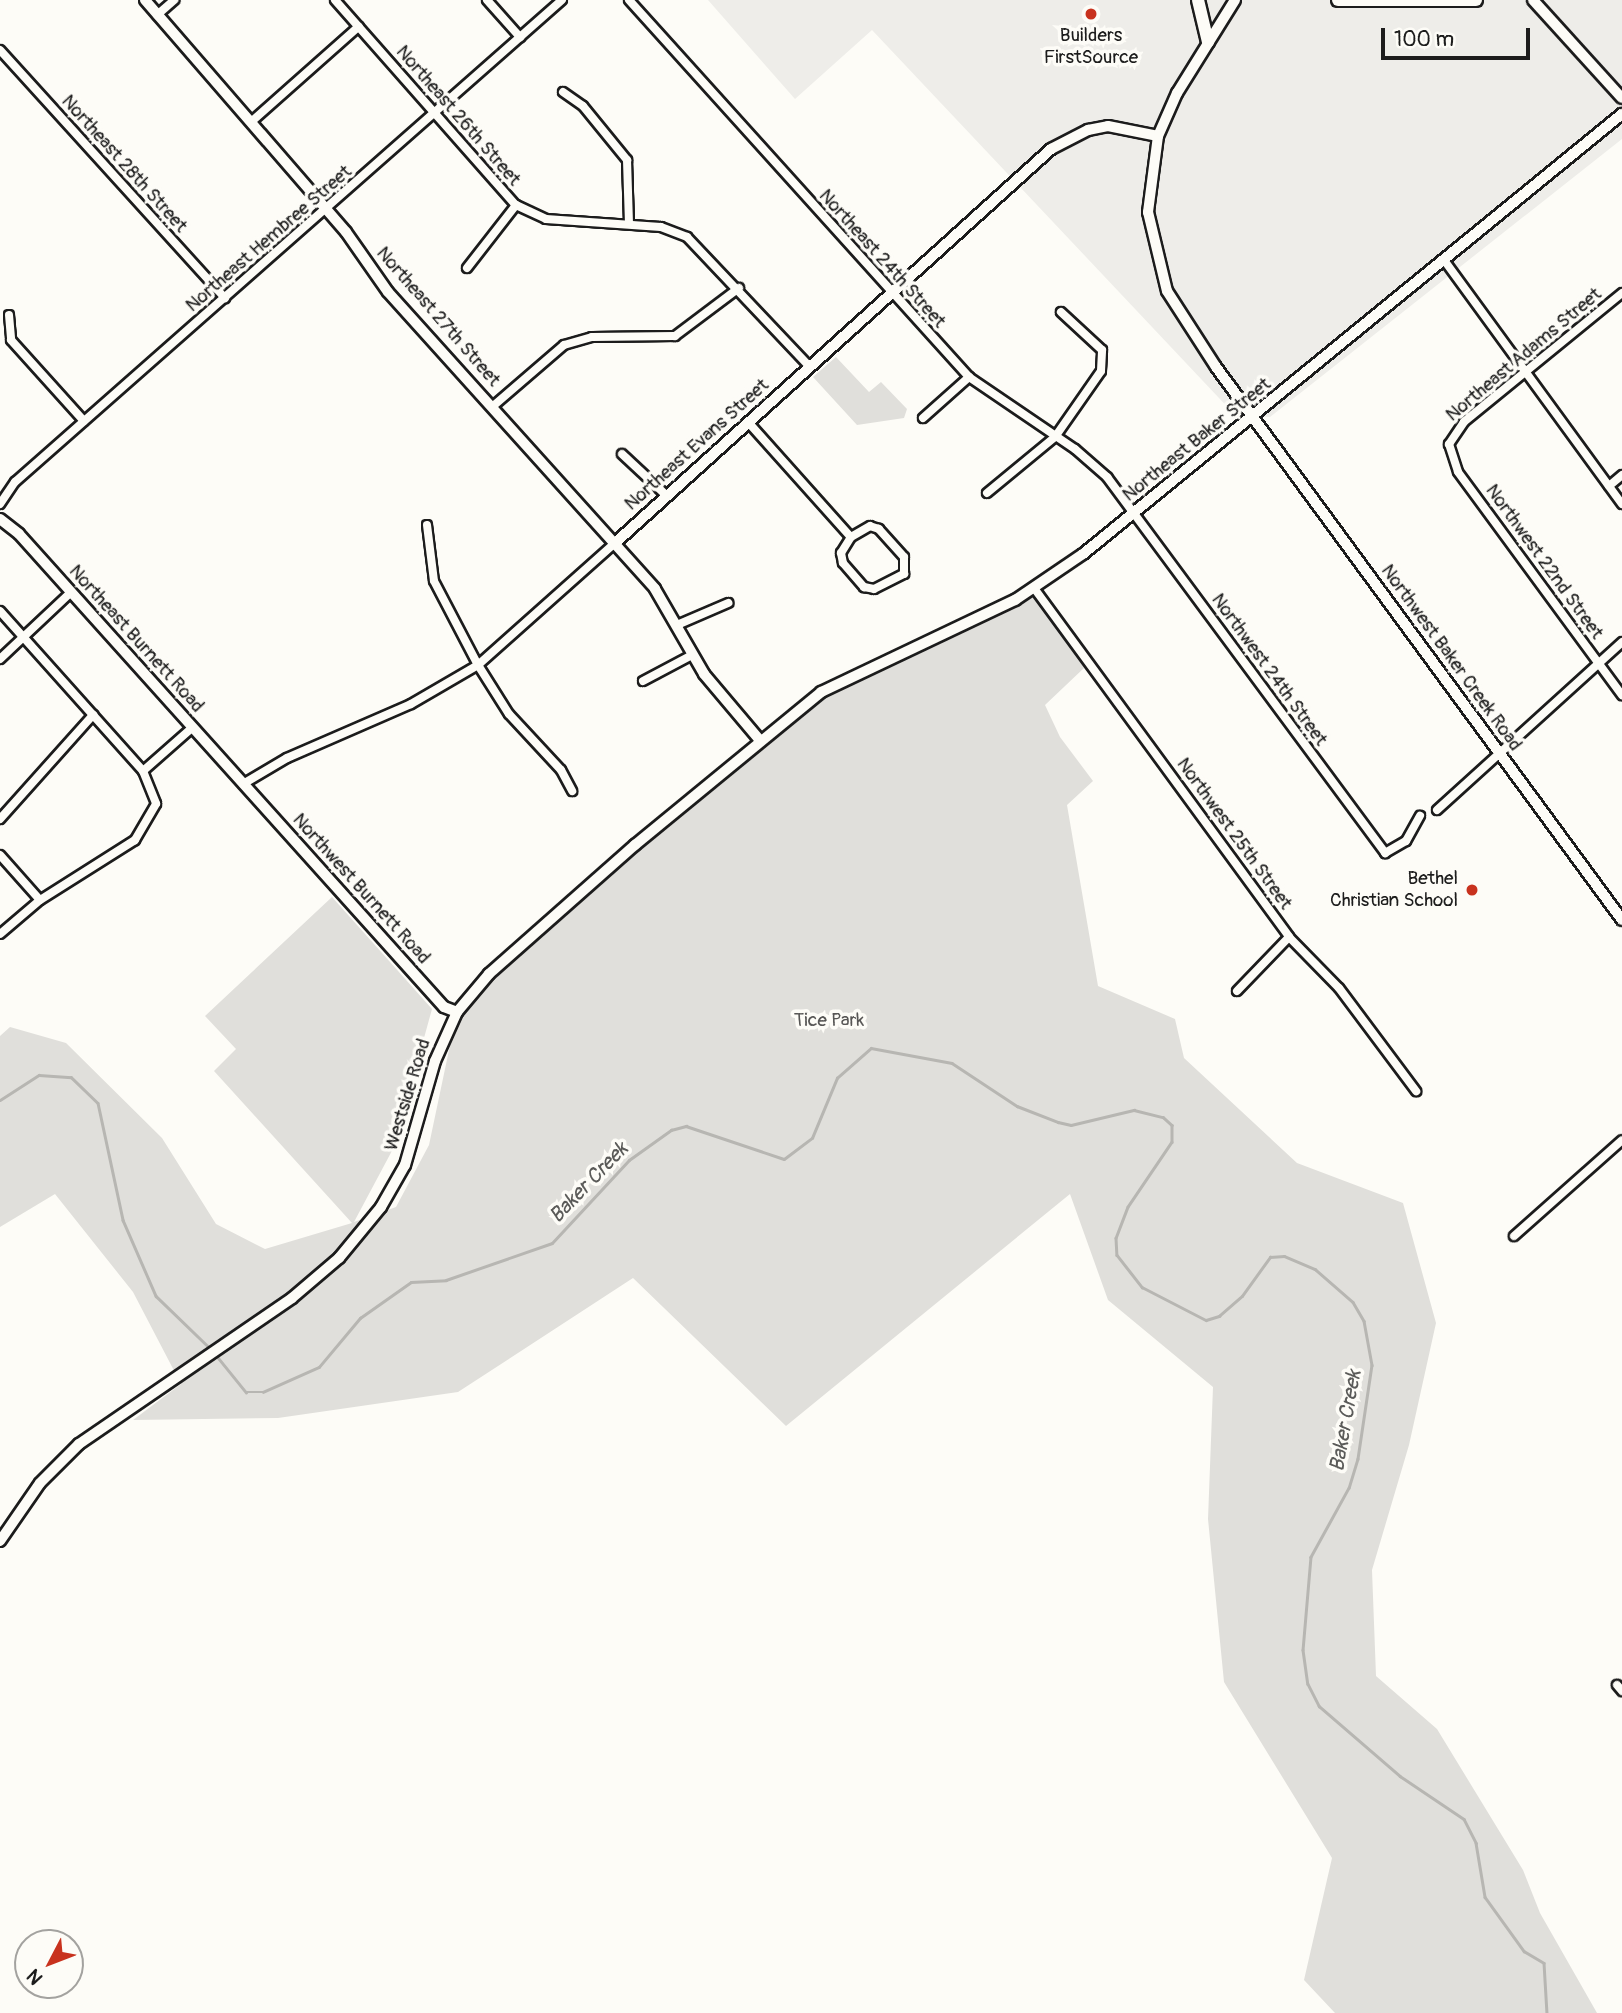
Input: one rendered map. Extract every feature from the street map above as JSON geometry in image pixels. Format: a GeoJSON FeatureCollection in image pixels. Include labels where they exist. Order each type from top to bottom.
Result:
{"type":"FeatureCollection","features":[{"type":"Feature","properties":{"kind":"highway"},"geometry":{"type":"LineString","coordinates":[[1198,0],[1208,42]]}},
{"type":"Feature","properties":{"kind":"highway"},"geometry":{"type":"LineString","coordinates":[[1338,0],[1476,0]]}},
{"type":"Feature","properties":{"kind":"main road"},"geometry":{"type":"LineString","coordinates":[[1158,136],[1208,42],[1235,0]]}},
{"type":"Feature","properties":{"kind":"main road","name":"Northeast Baker Street"},"geometry":{"type":"LineString","coordinates":[[758,738],[837,682],[1034,588],[1135,513],[1622,114]]}},
{"type":"Feature","properties":{"kind":"main road","name":"Northwest Baker Creek Road"},"geometry":{"type":"LineString","coordinates":[[1158,136],[1148,212],[1158,267],[1178,313],[1622,920]]}},
{"type":"Feature","properties":{"kind":"main road","name":"Westside Road"},"geometry":{"type":"LineString","coordinates":[[0,1541],[62,1460],[120,1412],[258,1321],[339,1258],[394,1187],[457,1012],[509,956],[758,738]]}},
{"type":"Feature","properties":{"kind":"street","name":"Northeast 27th Street"},"geometry":{"type":"LineString","coordinates":[[145,0],[326,210],[376,277],[655,589],[692,655],[758,738]]}},
{"type":"Feature","properties":{"kind":"street"},"geometry":{"type":"LineString","coordinates":[[157,15],[173,0]]}},
{"type":"Feature","properties":{"kind":"street","name":"Northeast 26th Street"},"geometry":{"type":"LineString","coordinates":[[335,0],[516,205],[546,219],[629,223],[687,237],[739,288],[810,367]]}},
{"type":"Feature","properties":{"kind":"street"},"geometry":{"type":"LineString","coordinates":[[487,0],[520,37]]}},
{"type":"Feature","properties":{"kind":"street","name":"Northeast Hembree Street"},"geometry":{"type":"LineString","coordinates":[[0,504],[10,487],[562,0]]}},
{"type":"Feature","properties":{"kind":"street","name":"Northeast 24th Street"},"geometry":{"type":"LineString","coordinates":[[629,0],[969,377],[1093,462],[1135,513]]}},
{"type":"Feature","properties":{"kind":"street"},"geometry":{"type":"LineString","coordinates":[[1533,0],[1622,98]]}},
{"type":"Feature","properties":{"kind":"street"},"geometry":{"type":"LineString","coordinates":[[251,122],[359,26]]}},
{"type":"Feature","properties":{"kind":"street","name":"Northeast 28th Street"},"geometry":{"type":"LineString","coordinates":[[0,50],[225,298]]}},
{"type":"Feature","properties":{"kind":"street"},"geometry":{"type":"LineString","coordinates":[[563,92],[583,106],[627,160],[629,223]]}},
{"type":"Feature","properties":{"kind":"street","name":"Northeast Evans Street"},"geometry":{"type":"LineString","coordinates":[[243,784],[287,758],[411,704],[478,665],[1067,138],[1108,127],[1158,136]]}},
{"type":"Feature","properties":{"kind":"street"},"geometry":{"type":"LineString","coordinates":[[467,268],[516,205]]}},
{"type":"Feature","properties":{"kind":"street"},"geometry":{"type":"LineString","coordinates":[[1444,260],[1622,504]]}},
{"type":"Feature","properties":{"kind":"street"},"geometry":{"type":"LineString","coordinates":[[492,407],[564,345],[593,337],[675,336],[739,288]]}},
{"type":"Feature","properties":{"kind":"street","name":"Northeast Adams Street"},"geometry":{"type":"LineString","coordinates":[[1450,444],[1464,422],[1622,293]]}},
{"type":"Feature","properties":{"kind":"street"},"geometry":{"type":"LineString","coordinates":[[987,493],[1055,437],[1105,358],[1077,322],[1060,312]]}},
{"type":"Feature","properties":{"kind":"street"},"geometry":{"type":"LineString","coordinates":[[9,315],[11,340],[84,421]]}},
{"type":"Feature","properties":{"kind":"street"},"geometry":{"type":"LineString","coordinates":[[923,418],[969,377]]}},
{"type":"Feature","properties":{"kind":"street"},"geometry":{"type":"LineString","coordinates":[[748,422],[851,537]]}},
{"type":"Feature","properties":{"kind":"street","name":"Northwest 22nd Street"},"geometry":{"type":"LineString","coordinates":[[1450,444],[1458,472],[1622,695]]}},
{"type":"Feature","properties":{"kind":"street"},"geometry":{"type":"LineString","coordinates":[[622,454],[667,496]]}},
{"type":"Feature","properties":{"kind":"street"},"geometry":{"type":"LineString","coordinates":[[1609,486],[1622,475]]}},
{"type":"Feature","properties":{"kind":"street","name":"Northwest 24th Street"},"geometry":{"type":"LineString","coordinates":[[1135,513],[1385,853],[1398,848],[1420,816]]}},
{"type":"Feature","properties":{"kind":"street","name":"Northeast Burnett Road"},"geometry":{"type":"LineString","coordinates":[[0,519],[71,592],[243,784]]}},
{"type":"Feature","properties":{"kind":"street"},"geometry":{"type":"LineString","coordinates":[[427,525],[434,581],[478,665],[509,714],[561,769],[572,791]]}},
{"type":"Feature","properties":{"kind":"street"},"geometry":{"type":"LineString","coordinates":[[870,526],[879,528],[904,557],[904,574],[874,589],[864,587],[843,563],[841,554],[851,537],[870,526]]}},
{"type":"Feature","properties":{"kind":"street","name":"Northwest 25th Street"},"geometry":{"type":"LineString","coordinates":[[1034,588],[1290,937],[1339,988],[1416,1091]]}},
{"type":"Feature","properties":{"kind":"street"},"geometry":{"type":"LineString","coordinates":[[0,659],[71,592]]}},
{"type":"Feature","properties":{"kind":"street"},"geometry":{"type":"LineString","coordinates":[[677,625],[728,603]]}},
{"type":"Feature","properties":{"kind":"street"},"geometry":{"type":"LineString","coordinates":[[0,611],[143,771],[156,804],[144,831],[40,900],[0,934]]}},
{"type":"Feature","properties":{"kind":"street"},"geometry":{"type":"LineString","coordinates":[[1437,810],[1622,642]]}},
{"type":"Feature","properties":{"kind":"street"},"geometry":{"type":"LineString","coordinates":[[643,681],[692,655]]}},
{"type":"Feature","properties":{"kind":"street"},"geometry":{"type":"LineString","coordinates":[[0,819],[93,715]]}},
{"type":"Feature","properties":{"kind":"street"},"geometry":{"type":"LineString","coordinates":[[143,771],[192,728]]}},
{"type":"Feature","properties":{"kind":"street","name":"Northwest Burnett Road"},"geometry":{"type":"LineString","coordinates":[[243,784],[444,1007],[457,1012]]}},
{"type":"Feature","properties":{"kind":"street"},"geometry":{"type":"LineString","coordinates":[[0,855],[40,900]]}},
{"type":"Feature","properties":{"kind":"street"},"geometry":{"type":"LineString","coordinates":[[1237,990],[1290,937]]}},
{"type":"Feature","properties":{"kind":"street"},"geometry":{"type":"LineString","coordinates":[[1514,1236],[1622,1140]]}},
{"type":"Feature","properties":{"kind":"shaded area"},"geometry":{"type":"Polygon","coordinates":[[[708,0],[1622,0],[1622,139],[1270,417],[1235,415],[872,30],[795,99],[708,0]]]}},
{"type":"Feature","properties":{"kind":"green space"},"geometry":{"type":"Polygon","coordinates":[[[836,357],[869,392],[881,382],[907,409],[904,418],[857,425],[813,377],[836,357]]]}},
{"type":"Feature","properties":{"kind":"green space","name":"Tice Park"},"geometry":{"type":"Polygon","coordinates":[[[1034,588],[1084,668],[1045,705],[1060,737],[1093,781],[1067,805],[1098,986],[1175,1019],[1184,1058],[1297,1163],[1403,1203],[1436,1323],[1409,1445],[1372,1570],[1376,1676],[1437,1729],[1523,1870],[1540,1913],[1597,2013],[1335,2013],[1304,1980],[1332,1858],[1224,1682],[1208,1519],[1213,1387],[1108,1300],[1070,1194],[786,1426],[633,1278],[458,1392],[278,1418],[133,1420],[181,1384],[133,1292],[55,1194],[0,1227],[0,1036],[10,1027],[66,1043],[162,1138],[216,1224],[265,1249],[352,1223],[214,1071],[236,1049],[205,1016],[332,897],[432,1009],[394,1147],[354,1222],[396,1207],[429,1145],[457,1012],[709,780],[837,682],[1034,588]]]}},
{"type":"Feature","properties":{"kind":"waterway","name":"Baker Creek"},"geometry":{"type":"LineString","coordinates":[[216,1355],[246,1392],[263,1392],[319,1367],[360,1318],[411,1282],[446,1280],[552,1243],[629,1160],[671,1130],[686,1126],[784,1159],[812,1138],[837,1078],[871,1048],[952,1063],[1017,1106],[1058,1122],[1071,1125],[1134,1110],[1163,1117],[1172,1125],[1172,1142],[1128,1207],[1116,1238],[1117,1255],[1142,1287],[1206,1320],[1219,1316],[1242,1296],[1270,1257],[1284,1256],[1315,1269],[1353,1302],[1364,1321],[1372,1365],[1358,1459],[1349,1488],[1311,1557],[1303,1650],[1308,1684],[1319,1706],[1400,1776],[1464,1819],[1476,1843],[1485,1897],[1524,1951],[1544,1963],[1547,2013]]}},
{"type":"Feature","properties":{"kind":"waterway","name":"Baker Creek"},"geometry":{"type":"LineString","coordinates":[[0,1100],[39,1075],[71,1077],[98,1103],[123,1220],[156,1296],[212,1350]]}},
{"type":"Feature","properties":{"kind":"place","name":"Builders FirstSource"},"geometry":{"type":"Point","coordinates":[1091,14]}},
{"type":"Feature","properties":{"kind":"place","name":"Bethel Christian School"},"geometry":{"type":"Point","coordinates":[1472,890]}}]}
